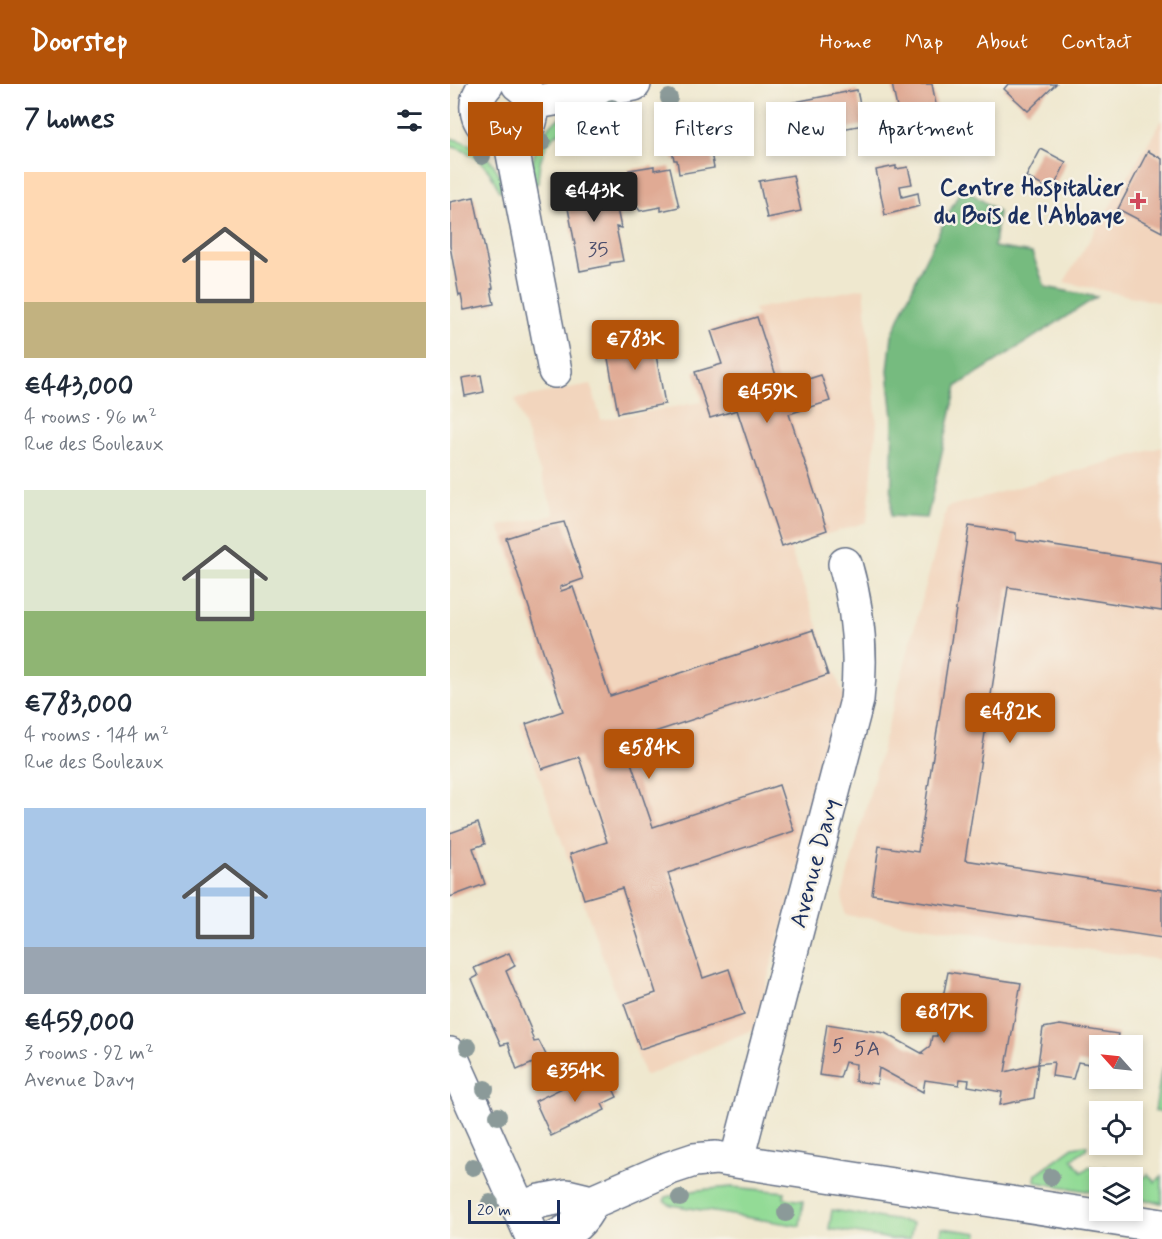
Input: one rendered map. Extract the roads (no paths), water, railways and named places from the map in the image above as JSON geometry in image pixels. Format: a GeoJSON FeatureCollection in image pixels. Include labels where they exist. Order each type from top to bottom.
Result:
{"type":"FeatureCollection","features":[{"type":"Feature","properties":{"kind":"street"},"geometry":{"type":"LineString","coordinates":[[462,117],[474,105],[476,97],[487,84]]}},
{"type":"Feature","properties":{"kind":"street"},"geometry":{"type":"LineString","coordinates":[[525,94],[634,84]]}},
{"type":"Feature","properties":{"kind":"street"},"geometry":{"type":"LineString","coordinates":[[513,156],[555,371]]}},
{"type":"Feature","properties":{"kind":"street","name":"Avenue Davy"},"geometry":{"type":"LineString","coordinates":[[737,1159],[857,699],[860,674],[857,617],[845,564]]}},
{"type":"Feature","properties":{"kind":"street"},"geometry":{"type":"LineString","coordinates":[[450,1054],[533,1239]]}},
{"type":"Feature","properties":{"kind":"street"},"geometry":{"type":"LineString","coordinates":[[519,1209],[540,1201],[567,1196],[592,1202],[670,1168],[694,1160],[716,1158],[737,1159],[1162,1226]]}},
{"type":"Feature","properties":{"kind":"street"},"geometry":{"type":"LineString","coordinates":[[552,1239],[578,1224],[585,1217],[592,1202]]}},
{"type":"Feature","properties":{"kind":"place","name":"Centre Hospitalier du Bois de l'Abbaye"},"geometry":{"type":"Point","coordinates":[1138,201]}}]}
